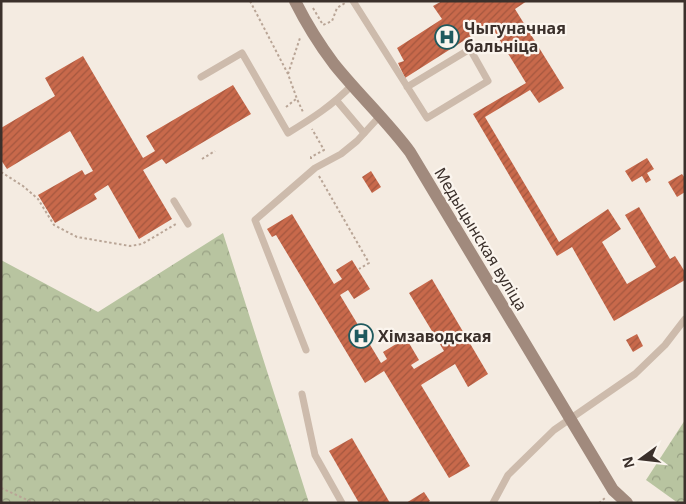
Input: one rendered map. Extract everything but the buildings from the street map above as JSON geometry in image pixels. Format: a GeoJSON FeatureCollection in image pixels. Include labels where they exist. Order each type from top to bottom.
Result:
{"type":"FeatureCollection","features":[{"type":"Feature","properties":{"kind":"street","name":"Медыцынская вуліца"},"geometry":{"type":"LineString","coordinates":[[295,1],[323,48],[410,152],[569,419],[613,490],[627,503]]}},
{"type":"Feature","properties":{"kind":"lane"},"geometry":{"type":"LineString","coordinates":[[353,1],[407,87],[427,118],[488,81],[470,48],[407,87]]}},
{"type":"Feature","properties":{"kind":"lane"},"geometry":{"type":"LineString","coordinates":[[201,77],[242,53],[288,133],[337,100],[352,85]]}},
{"type":"Feature","properties":{"kind":"lane"},"geometry":{"type":"LineString","coordinates":[[337,100],[364,133]]}},
{"type":"Feature","properties":{"kind":"lane"},"geometry":{"type":"LineString","coordinates":[[306,350],[255,220],[315,168],[341,154],[380,116]]}},
{"type":"Feature","properties":{"kind":"lane"},"geometry":{"type":"LineString","coordinates":[[174,201],[188,224]]}},
{"type":"Feature","properties":{"kind":"lane"},"geometry":{"type":"LineString","coordinates":[[492,503],[508,475],[554,430],[635,374],[665,345],[685,319]]}},
{"type":"Feature","properties":{"kind":"lane"},"geometry":{"type":"LineString","coordinates":[[302,394],[314,455],[342,503]]}},
{"type":"Feature","properties":{"kind":"lane"},"geometry":{"type":"LineString","coordinates":[[613,490],[620,503]]}},
{"type":"Feature","properties":{"kind":"path"},"geometry":{"type":"LineString","coordinates":[[250,1],[288,74],[297,99],[324,150],[311,157],[315,168],[369,263],[359,269]]}},
{"type":"Feature","properties":{"kind":"path"},"geometry":{"type":"LineString","coordinates":[[310,1],[323,25],[332,21],[336,8],[346,1]]}},
{"type":"Feature","properties":{"kind":"path"},"geometry":{"type":"LineString","coordinates":[[288,74],[300,38]]}},
{"type":"Feature","properties":{"kind":"path"},"geometry":{"type":"LineString","coordinates":[[286,107],[297,99]]}},
{"type":"Feature","properties":{"kind":"path"},"geometry":{"type":"LineString","coordinates":[[202,159],[216,151]]}},
{"type":"Feature","properties":{"kind":"path"},"geometry":{"type":"LineString","coordinates":[[1,172],[23,186],[38,199],[54,225],[77,237],[130,246],[142,244],[179,221],[183,216]]}},
{"type":"Feature","properties":{"kind":"path"},"geometry":{"type":"LineString","coordinates":[[1,488],[34,503]]}},
{"type":"Feature","properties":{"kind":"green space"},"geometry":{"type":"Polygon","coordinates":[[[223,233],[309,503],[1,503],[1,260],[98,312],[223,233]]]}},
{"type":"Feature","properties":{"kind":"green space"},"geometry":{"type":"Polygon","coordinates":[[[685,420],[685,503],[678,503],[646,480],[685,420]]]}},
{"type":"Feature","properties":{"kind":"place","name":"Чыгуначная бальніца"},"geometry":{"type":"Point","coordinates":[447,37]}},
{"type":"Feature","properties":{"kind":"place","name":"Хімзаводская"},"geometry":{"type":"Point","coordinates":[361,336]}}]}
